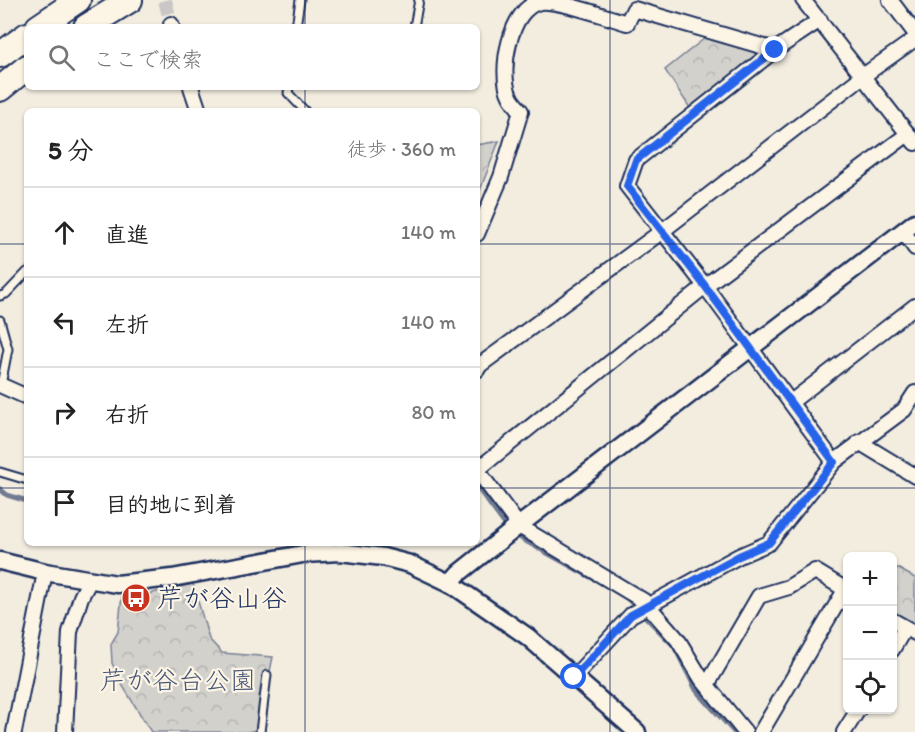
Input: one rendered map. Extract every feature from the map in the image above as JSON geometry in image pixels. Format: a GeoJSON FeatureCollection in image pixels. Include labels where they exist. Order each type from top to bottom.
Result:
{"type":"FeatureCollection","features":[{"type":"Feature","properties":{"kind":"highway"},"geometry":{"type":"LineString","coordinates":[[43,24],[78,0]]}},
{"type":"Feature","properties":{"kind":"highway"},"geometry":{"type":"LineString","coordinates":[[91,24],[129,0]]}},
{"type":"Feature","properties":{"kind":"highway"},"geometry":{"type":"LineString","coordinates":[[0,55],[24,37]]}},
{"type":"Feature","properties":{"kind":"highway"},"geometry":{"type":"LineString","coordinates":[[0,89],[24,70]]}},
{"type":"Feature","properties":{"kind":"street"},"geometry":{"type":"LineString","coordinates":[[480,468],[705,286],[911,138],[803,0]]}},
{"type":"Feature","properties":{"kind":"street"},"geometry":{"type":"LineString","coordinates":[[890,0],[915,33]]}},
{"type":"Feature","properties":{"kind":"street"},"geometry":{"type":"LineString","coordinates":[[480,227],[501,177],[521,111],[509,95],[504,69],[509,40],[523,13],[539,2],[568,5],[627,23],[634,9],[775,50]]}},
{"type":"Feature","properties":{"kind":"street"},"geometry":{"type":"LineString","coordinates":[[820,20],[775,50],[636,160],[627,186],[705,286],[834,462]]}},
{"type":"Feature","properties":{"kind":"street"},"geometry":{"type":"LineString","coordinates":[[480,365],[661,232],[863,75],[915,39]]}},
{"type":"Feature","properties":{"kind":"street"},"geometry":{"type":"LineString","coordinates":[[192,90],[198,108]]}},
{"type":"Feature","properties":{"kind":"street"},"geometry":{"type":"LineString","coordinates":[[450,583],[459,573],[513,530],[909,227],[915,248]]}},
{"type":"Feature","properties":{"kind":"street"},"geometry":{"type":"LineString","coordinates":[[791,402],[915,306]]}},
{"type":"Feature","properties":{"kind":"street"},"geometry":{"type":"LineString","coordinates":[[1,386],[24,396]]}},
{"type":"Feature","properties":{"kind":"street"},"geometry":{"type":"LineString","coordinates":[[574,677],[631,615],[739,556],[769,543],[834,462],[904,410],[915,393]]}},
{"type":"Feature","properties":{"kind":"street"},"geometry":{"type":"LineString","coordinates":[[859,442],[915,476]]}},
{"type":"Feature","properties":{"kind":"street"},"geometry":{"type":"LineString","coordinates":[[480,475],[513,530],[644,601],[678,640],[707,685],[745,732]]}},
{"type":"Feature","properties":{"kind":"street"},"geometry":{"type":"LineString","coordinates":[[0,561],[45,572],[117,584],[172,578],[303,554],[382,550],[450,583],[528,637],[637,732]]}},
{"type":"Feature","properties":{"kind":"street"},"geometry":{"type":"LineString","coordinates":[[707,685],[759,596],[789,586],[815,571],[843,588]]}},
{"type":"Feature","properties":{"kind":"street"},"geometry":{"type":"LineString","coordinates":[[14,732],[45,572]]}},
{"type":"Feature","properties":{"kind":"street"},"geometry":{"type":"LineString","coordinates":[[66,731],[70,632],[81,597],[90,580]]}},
{"type":"Feature","properties":{"kind":"street"},"geometry":{"type":"LineString","coordinates":[[761,732],[843,595]]}},
{"type":"Feature","properties":{"kind":"street"},"geometry":{"type":"LineString","coordinates":[[897,623],[910,631],[897,645]]}},
{"type":"Feature","properties":{"kind":"street"},"geometry":{"type":"LineString","coordinates":[[844,732],[855,714]]}},
{"type":"Feature","properties":{"kind":"lane"},"geometry":{"type":"LineString","coordinates":[[296,24],[300,0]]}},
{"type":"Feature","properties":{"kind":"lane"},"geometry":{"type":"LineString","coordinates":[[415,24],[419,0]]}},
{"type":"Feature","properties":{"kind":"lane"},"geometry":{"type":"LineString","coordinates":[[288,90],[288,93],[302,108]]}},
{"type":"Feature","properties":{"kind":"lane"},"geometry":{"type":"LineString","coordinates":[[0,296],[6,294],[24,275]]}},
{"type":"Feature","properties":{"kind":"lane"},"geometry":{"type":"LineString","coordinates":[[0,320],[8,349],[1,386]]}},
{"type":"Feature","properties":{"kind":"lane"},"geometry":{"type":"LineString","coordinates":[[0,472],[24,479]]}},
{"type":"Feature","properties":{"kind":"lane"},"geometry":{"type":"LineString","coordinates":[[260,732],[267,675]]}},
{"type":"Feature","properties":{"kind":"green space"},"geometry":{"type":"Polygon","coordinates":[[[705,38],[761,53],[690,108],[665,70],[705,38]]]}},
{"type":"Feature","properties":{"kind":"green space"},"geometry":{"type":"Polygon","coordinates":[[[499,141],[480,190],[480,144],[499,141]]]}},
{"type":"Feature","properties":{"kind":"green space"},"geometry":{"type":"Polygon","coordinates":[[[897,568],[915,578],[915,626],[897,615],[897,568]]]}},
{"type":"Feature","properties":{"kind":"green space","name":"芹が谷台公園"},"geometry":{"type":"Polygon","coordinates":[[[193,584],[209,639],[222,653],[273,657],[258,729],[248,732],[151,732],[121,683],[112,663],[111,644],[118,632],[122,595],[148,594],[193,584]]]}},
{"type":"Feature","properties":{"kind":"waterway"},"geometry":{"type":"LineString","coordinates":[[0,489],[7,495],[24,500]]}},
{"type":"Feature","properties":{"kind":"waterway"},"geometry":{"type":"LineString","coordinates":[[480,491],[503,522],[522,539],[594,579]]}},
{"type":"Feature","properties":{"kind":"waterway"},"geometry":{"type":"LineString","coordinates":[[626,597],[674,646],[696,690],[734,732]]}},
{"type":"Feature","properties":{"kind":"tunnel"},"geometry":{"type":"LineString","coordinates":[[165,0],[171,24]]}},
{"type":"Feature","properties":{"kind":"place","name":"芹が谷山谷"},"geometry":{"type":"Point","coordinates":[136,598]}},
{"type":"Feature","properties":{"kind":"route"},"geometry":{"type":"LineString","coordinates":[[574,677],[631,615],[739,556],[762,548],[769,543],[834,462],[705,286],[627,186],[636,160],[775,50]]}}]}
